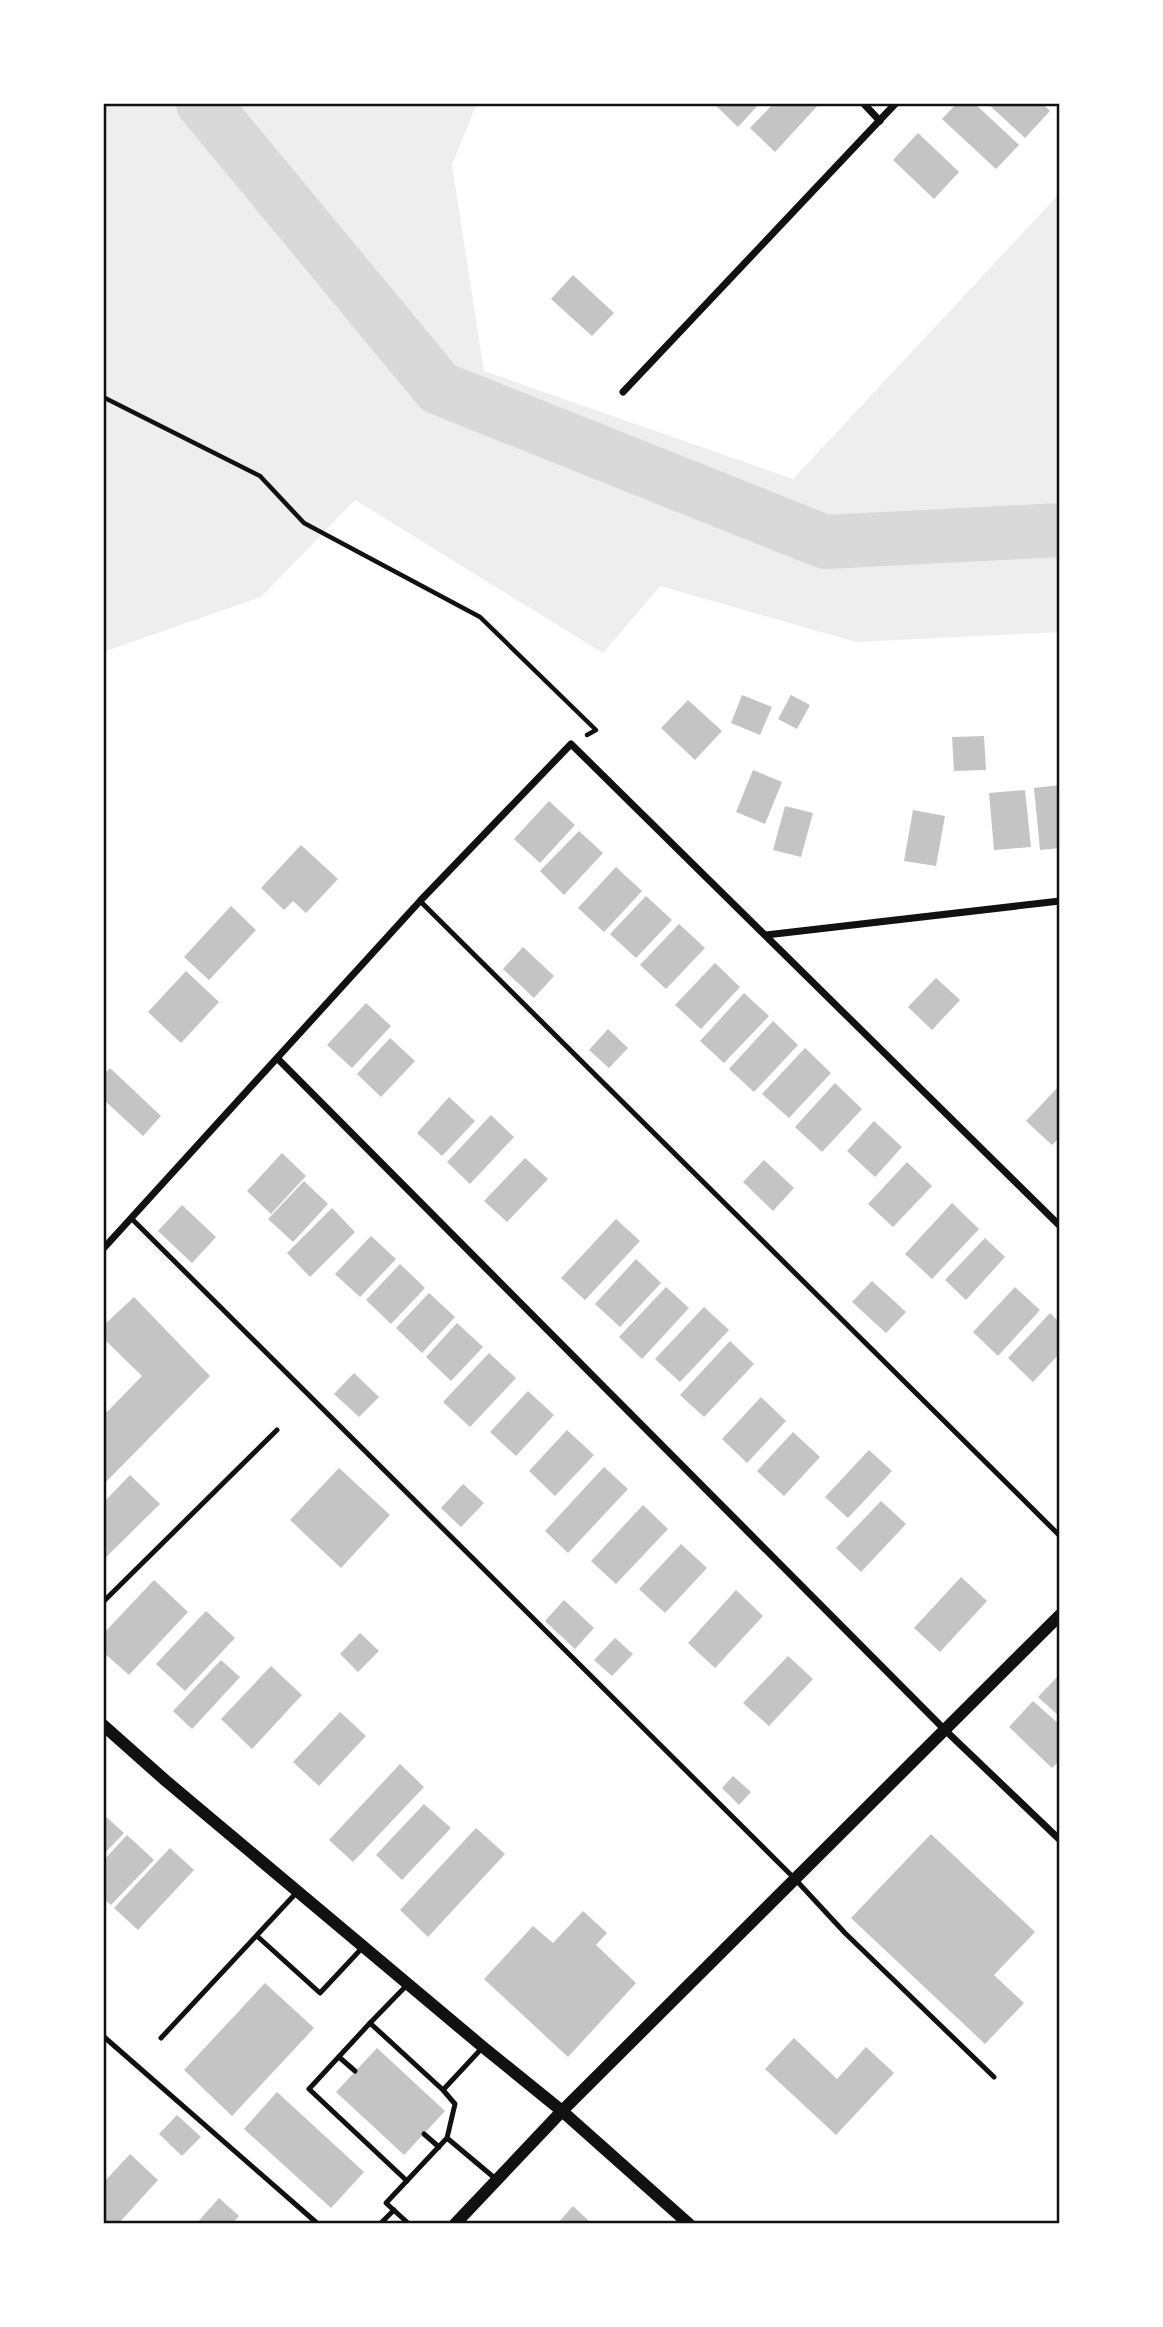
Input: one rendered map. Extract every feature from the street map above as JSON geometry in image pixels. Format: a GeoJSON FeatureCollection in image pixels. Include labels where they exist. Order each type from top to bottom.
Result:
{"type":"FeatureCollection","features":[{"type":"Feature","properties":{"kind":"street"},"geometry":{"type":"LineString","coordinates":[[863,103],[880,121]]}},
{"type":"Feature","properties":{"kind":"street"},"geometry":{"type":"LineString","coordinates":[[623,392],[897,103]]}},
{"type":"Feature","properties":{"kind":"street"},"geometry":{"type":"LineString","coordinates":[[103,1249],[420,901],[571,744],[1060,1226]]}},
{"type":"Feature","properties":{"kind":"street"},"geometry":{"type":"LineString","coordinates":[[766,935],[1060,901]]}},
{"type":"Feature","properties":{"kind":"street"},"geometry":{"type":"LineString","coordinates":[[278,1059],[945,1730],[1060,1840]]}},
{"type":"Feature","properties":{"kind":"street"},"geometry":{"type":"LineString","coordinates":[[455,2224],[562,2111],[1060,1615]]}},
{"type":"Feature","properties":{"kind":"street"},"geometry":{"type":"LineString","coordinates":[[103,1725],[562,2111],[689,2224]]}},
{"type":"Feature","properties":{"kind":"lane"},"geometry":{"type":"LineString","coordinates":[[420,901],[1060,1536]]}},
{"type":"Feature","properties":{"kind":"lane"},"geometry":{"type":"LineString","coordinates":[[131,1219],[795,1880],[845,1933],[994,2077]]}},
{"type":"Feature","properties":{"kind":"lane"},"geometry":{"type":"LineString","coordinates":[[103,1602],[277,1430]]}},
{"type":"Feature","properties":{"kind":"lane"},"geometry":{"type":"LineString","coordinates":[[161,2038],[298,1891]]}},
{"type":"Feature","properties":{"kind":"lane"},"geometry":{"type":"LineString","coordinates":[[257,1936],[320,1993],[364,1946]]}},
{"type":"Feature","properties":{"kind":"lane"},"geometry":{"type":"LineString","coordinates":[[407,2181],[309,2089],[409,1983]]}},
{"type":"Feature","properties":{"kind":"lane"},"geometry":{"type":"LineString","coordinates":[[370,2023],[455,2104],[447,2138],[386,2203],[409,2224]]}},
{"type":"Feature","properties":{"kind":"lane"},"geometry":{"type":"LineString","coordinates":[[103,2036],[318,2224]]}},
{"type":"Feature","properties":{"kind":"lane"},"geometry":{"type":"LineString","coordinates":[[443,2090],[483,2047]]}},
{"type":"Feature","properties":{"kind":"lane"},"geometry":{"type":"LineString","coordinates":[[339,2057],[355,2071]]}},
{"type":"Feature","properties":{"kind":"lane"},"geometry":{"type":"LineString","coordinates":[[424,2134],[439,2147]]}},
{"type":"Feature","properties":{"kind":"lane"},"geometry":{"type":"LineString","coordinates":[[447,2138],[497,2180]]}},
{"type":"Feature","properties":{"kind":"lane"},"geometry":{"type":"LineString","coordinates":[[380,2224],[394,2210]]}},
{"type":"Feature","properties":{"kind":"path"},"geometry":{"type":"LineString","coordinates":[[103,397],[260,476],[304,523],[480,617],[596,730],[571,744]]}},
{"type":"Feature","properties":{"kind":"shaded area"},"geometry":{"type":"Polygon","coordinates":[[[103,103],[477,103],[452,165],[484,371],[793,479],[1060,193],[1060,632],[856,642],[660,586],[603,653],[355,500],[261,597],[103,652],[103,103]]]}},
{"type":"Feature","properties":{"kind":"building"},"geometry":{"type":"Polygon","coordinates":[[[713,103],[760,103],[738,127],[713,103]]]}},
{"type":"Feature","properties":{"kind":"building"},"geometry":{"type":"Polygon","coordinates":[[[774,103],[820,103],[775,152],[750,128],[774,103]]]}},
{"type":"Feature","properties":{"kind":"building"},"geometry":{"type":"Polygon","coordinates":[[[957,103],[974,103],[1019,145],[996,169],[942,119],[957,103]]]}},
{"type":"Feature","properties":{"kind":"building"},"geometry":{"type":"Polygon","coordinates":[[[987,103],[1042,103],[1050,111],[1025,138],[987,103]]]}},
{"type":"Feature","properties":{"kind":"building"},"geometry":{"type":"Polygon","coordinates":[[[918,133],[959,172],[934,199],[893,160],[918,133]]]}},
{"type":"Feature","properties":{"kind":"building"},"geometry":{"type":"Polygon","coordinates":[[[573,275],[614,313],[592,336],[551,299],[573,275]]]}},
{"type":"Feature","properties":{"kind":"building"},"geometry":{"type":"Polygon","coordinates":[[[742,695],[772,707],[760,735],[731,723],[742,695]]]}},
{"type":"Feature","properties":{"kind":"building"},"geometry":{"type":"Polygon","coordinates":[[[791,695],[810,705],[797,729],[778,719],[791,695]]]}},
{"type":"Feature","properties":{"kind":"building"},"geometry":{"type":"Polygon","coordinates":[[[688,700],[722,731],[695,760],[661,728],[688,700]]]}},
{"type":"Feature","properties":{"kind":"building"},"geometry":{"type":"Polygon","coordinates":[[[984,736],[986,770],[954,771],[952,737],[984,736]]]}},
{"type":"Feature","properties":{"kind":"building"},"geometry":{"type":"Polygon","coordinates":[[[753,770],[782,782],[765,824],[736,812],[753,770]]]}},
{"type":"Feature","properties":{"kind":"building"},"geometry":{"type":"Polygon","coordinates":[[[1060,785],[1060,848],[1040,850],[1034,788],[1060,785]]]}},
{"type":"Feature","properties":{"kind":"building"},"geometry":{"type":"Polygon","coordinates":[[[1025,790],[1031,847],[994,850],[989,793],[1025,790]]]}},
{"type":"Feature","properties":{"kind":"building"},"geometry":{"type":"Polygon","coordinates":[[[549,801],[575,825],[540,863],[514,839],[549,801]]]}},
{"type":"Feature","properties":{"kind":"building"},"geometry":{"type":"Polygon","coordinates":[[[785,806],[813,813],[801,857],[773,850],[785,806]]]}},
{"type":"Feature","properties":{"kind":"building"},"geometry":{"type":"Polygon","coordinates":[[[913,810],[945,816],[936,866],[904,861],[913,810]]]}},
{"type":"Feature","properties":{"kind":"building"},"geometry":{"type":"Polygon","coordinates":[[[579,831],[603,853],[564,895],[540,871],[579,831]]]}},
{"type":"Feature","properties":{"kind":"building"},"geometry":{"type":"Polygon","coordinates":[[[301,845],[338,879],[306,913],[293,901],[284,910],[261,888],[301,845]]]}},
{"type":"Feature","properties":{"kind":"building"},"geometry":{"type":"Polygon","coordinates":[[[616,867],[642,891],[604,932],[578,908],[616,867]]]}},
{"type":"Feature","properties":{"kind":"building"},"geometry":{"type":"Polygon","coordinates":[[[646,896],[672,920],[636,958],[610,934],[646,896]]]}},
{"type":"Feature","properties":{"kind":"building"},"geometry":{"type":"Polygon","coordinates":[[[231,906],[256,930],[209,980],[184,957],[231,906]]]}},
{"type":"Feature","properties":{"kind":"building"},"geometry":{"type":"Polygon","coordinates":[[[679,924],[705,948],[666,989],[640,965],[679,924]]]}},
{"type":"Feature","properties":{"kind":"building"},"geometry":{"type":"Polygon","coordinates":[[[523,947],[554,976],[534,998],[503,969],[523,947]]]}},
{"type":"Feature","properties":{"kind":"building"},"geometry":{"type":"Polygon","coordinates":[[[715,963],[740,987],[701,1029],[675,1005],[715,963]]]}},
{"type":"Feature","properties":{"kind":"building"},"geometry":{"type":"Polygon","coordinates":[[[186,971],[219,1002],[181,1043],[148,1012],[186,971]]]}},
{"type":"Feature","properties":{"kind":"building"},"geometry":{"type":"Polygon","coordinates":[[[936,978],[960,1000],[932,1030],[908,1007],[936,978]]]}},
{"type":"Feature","properties":{"kind":"building"},"geometry":{"type":"Polygon","coordinates":[[[744,993],[769,1016],[724,1063],[700,1041],[744,993]]]}},
{"type":"Feature","properties":{"kind":"building"},"geometry":{"type":"Polygon","coordinates":[[[366,1003],[391,1026],[352,1068],[327,1045],[366,1003]]]}},
{"type":"Feature","properties":{"kind":"building"},"geometry":{"type":"Polygon","coordinates":[[[773,1021],[798,1045],[754,1092],[729,1069],[773,1021]]]}},
{"type":"Feature","properties":{"kind":"building"},"geometry":{"type":"Polygon","coordinates":[[[608,1029],[628,1048],[609,1068],[589,1050],[608,1029]]]}},
{"type":"Feature","properties":{"kind":"building"},"geometry":{"type":"Polygon","coordinates":[[[390,1038],[415,1061],[381,1097],[357,1074],[390,1038]]]}},
{"type":"Feature","properties":{"kind":"building"},"geometry":{"type":"Polygon","coordinates":[[[805,1048],[831,1073],[789,1118],[762,1094],[805,1048]]]}},
{"type":"Feature","properties":{"kind":"building"},"geometry":{"type":"Polygon","coordinates":[[[110,1068],[161,1116],[143,1136],[103,1099],[103,1075],[110,1068]]]}},
{"type":"Feature","properties":{"kind":"building"},"geometry":{"type":"Polygon","coordinates":[[[835,1083],[862,1109],[822,1152],[795,1127],[835,1083]]]}},
{"type":"Feature","properties":{"kind":"building"},"geometry":{"type":"Polygon","coordinates":[[[1060,1085],[1060,1137],[1052,1145],[1026,1121],[1060,1085]]]}},
{"type":"Feature","properties":{"kind":"building"},"geometry":{"type":"Polygon","coordinates":[[[449,1097],[475,1121],[442,1156],[417,1133],[449,1097]]]}},
{"type":"Feature","properties":{"kind":"building"},"geometry":{"type":"Polygon","coordinates":[[[491,1115],[514,1137],[470,1184],[447,1162],[491,1115]]]}},
{"type":"Feature","properties":{"kind":"building"},"geometry":{"type":"Polygon","coordinates":[[[874,1121],[902,1147],[875,1177],[847,1151],[874,1121]]]}},
{"type":"Feature","properties":{"kind":"building"},"geometry":{"type":"Polygon","coordinates":[[[282,1153],[306,1176],[271,1214],[247,1191],[282,1153]]]}},
{"type":"Feature","properties":{"kind":"building"},"geometry":{"type":"Polygon","coordinates":[[[525,1158],[548,1179],[507,1222],[484,1201],[525,1158]]]}},
{"type":"Feature","properties":{"kind":"building"},"geometry":{"type":"Polygon","coordinates":[[[764,1160],[794,1188],[773,1211],[743,1182],[764,1160]]]}},
{"type":"Feature","properties":{"kind":"building"},"geometry":{"type":"Polygon","coordinates":[[[907,1162],[932,1186],[893,1227],[868,1204],[907,1162]]]}},
{"type":"Feature","properties":{"kind":"building"},"geometry":{"type":"Polygon","coordinates":[[[304,1181],[328,1204],[293,1242],[268,1219],[304,1181]]]}},
{"type":"Feature","properties":{"kind":"building"},"geometry":{"type":"Polygon","coordinates":[[[952,1203],[979,1229],[932,1279],[905,1254],[952,1203]]]}},
{"type":"Feature","properties":{"kind":"building"},"geometry":{"type":"Polygon","coordinates":[[[182,1205],[216,1237],[192,1263],[158,1231],[182,1205]]]}},
{"type":"Feature","properties":{"kind":"building"},"geometry":{"type":"Polygon","coordinates":[[[332,1208],[355,1232],[310,1277],[287,1253],[332,1208]]]}},
{"type":"Feature","properties":{"kind":"building"},"geometry":{"type":"Polygon","coordinates":[[[616,1219],[640,1241],[585,1300],[561,1278],[616,1219]]]}},
{"type":"Feature","properties":{"kind":"building"},"geometry":{"type":"Polygon","coordinates":[[[371,1236],[396,1259],[360,1297],[335,1274],[371,1236]]]}},
{"type":"Feature","properties":{"kind":"building"},"geometry":{"type":"Polygon","coordinates":[[[985,1238],[1005,1257],[966,1300],[945,1280],[985,1238]]]}},
{"type":"Feature","properties":{"kind":"building"},"geometry":{"type":"Polygon","coordinates":[[[636,1259],[661,1283],[620,1327],[595,1304],[636,1259]]]}},
{"type":"Feature","properties":{"kind":"building"},"geometry":{"type":"Polygon","coordinates":[[[400,1264],[425,1288],[391,1324],[366,1300],[400,1264]]]}},
{"type":"Feature","properties":{"kind":"building"},"geometry":{"type":"Polygon","coordinates":[[[872,1281],[906,1312],[886,1333],[852,1302],[872,1281]]]}},
{"type":"Feature","properties":{"kind":"building"},"geometry":{"type":"Polygon","coordinates":[[[666,1287],[689,1308],[642,1359],[619,1337],[666,1287]]]}},
{"type":"Feature","properties":{"kind":"building"},"geometry":{"type":"Polygon","coordinates":[[[1015,1287],[1040,1310],[998,1356],[973,1332],[1015,1287]]]}},
{"type":"Feature","properties":{"kind":"building"},"geometry":{"type":"Polygon","coordinates":[[[429,1293],[455,1317],[422,1353],[396,1328],[429,1293]]]}},
{"type":"Feature","properties":{"kind":"building"},"geometry":{"type":"Polygon","coordinates":[[[134,1297],[210,1376],[103,1485],[103,1409],[107,1412],[142,1376],[103,1338],[103,1326],[134,1297]]]}},
{"type":"Feature","properties":{"kind":"building"},"geometry":{"type":"Polygon","coordinates":[[[704,1307],[729,1330],[680,1382],[655,1359],[704,1307]]]}},
{"type":"Feature","properties":{"kind":"building"},"geometry":{"type":"Polygon","coordinates":[[[1050,1313],[1060,1323],[1060,1353],[1033,1382],[1008,1358],[1050,1313]]]}},
{"type":"Feature","properties":{"kind":"building"},"geometry":{"type":"Polygon","coordinates":[[[457,1323],[483,1347],[451,1381],[426,1357],[457,1323]]]}},
{"type":"Feature","properties":{"kind":"building"},"geometry":{"type":"Polygon","coordinates":[[[730,1341],[754,1364],[704,1417],[680,1395],[730,1341]]]}},
{"type":"Feature","properties":{"kind":"building"},"geometry":{"type":"Polygon","coordinates":[[[489,1353],[516,1378],[470,1427],[443,1402],[489,1353]]]}},
{"type":"Feature","properties":{"kind":"building"},"geometry":{"type":"Polygon","coordinates":[[[354,1373],[379,1397],[359,1417],[334,1394],[354,1373]]]}},
{"type":"Feature","properties":{"kind":"building"},"geometry":{"type":"Polygon","coordinates":[[[528,1391],[554,1415],[516,1456],[490,1432],[528,1391]]]}},
{"type":"Feature","properties":{"kind":"building"},"geometry":{"type":"Polygon","coordinates":[[[761,1397],[786,1421],[747,1463],[722,1439],[761,1397]]]}},
{"type":"Feature","properties":{"kind":"building"},"geometry":{"type":"Polygon","coordinates":[[[567,1430],[594,1455],[555,1496],[529,1471],[567,1430]]]}},
{"type":"Feature","properties":{"kind":"building"},"geometry":{"type":"Polygon","coordinates":[[[793,1432],[820,1457],[784,1496],[757,1471],[793,1432]]]}},
{"type":"Feature","properties":{"kind":"building"},"geometry":{"type":"Polygon","coordinates":[[[869,1450],[892,1471],[848,1518],[825,1497],[869,1450]]]}},
{"type":"Feature","properties":{"kind":"building"},"geometry":{"type":"Polygon","coordinates":[[[604,1467],[628,1489],[568,1553],[545,1531],[604,1467]]]}},
{"type":"Feature","properties":{"kind":"building"},"geometry":{"type":"Polygon","coordinates":[[[339,1468],[390,1515],[341,1568],[290,1520],[339,1468]]]}},
{"type":"Feature","properties":{"kind":"building"},"geometry":{"type":"Polygon","coordinates":[[[130,1475],[160,1504],[103,1560],[103,1503],[130,1475]]]}},
{"type":"Feature","properties":{"kind":"building"},"geometry":{"type":"Polygon","coordinates":[[[463,1484],[484,1503],[461,1527],[441,1508],[463,1484]]]}},
{"type":"Feature","properties":{"kind":"building"},"geometry":{"type":"Polygon","coordinates":[[[881,1501],[906,1524],[861,1572],[836,1548],[881,1501]]]}},
{"type":"Feature","properties":{"kind":"building"},"geometry":{"type":"Polygon","coordinates":[[[643,1505],[668,1529],[616,1584],[591,1561],[643,1505]]]}},
{"type":"Feature","properties":{"kind":"building"},"geometry":{"type":"Polygon","coordinates":[[[681,1544],[707,1568],[665,1613],[639,1589],[681,1544]]]}},
{"type":"Feature","properties":{"kind":"building"},"geometry":{"type":"Polygon","coordinates":[[[961,1577],[987,1601],[940,1652],[914,1628],[961,1577]]]}},
{"type":"Feature","properties":{"kind":"building"},"geometry":{"type":"Polygon","coordinates":[[[154,1580],[188,1612],[129,1675],[103,1652],[103,1634],[154,1580]]]}},
{"type":"Feature","properties":{"kind":"building"},"geometry":{"type":"Polygon","coordinates":[[[736,1590],[763,1616],[715,1668],[688,1643],[736,1590]]]}},
{"type":"Feature","properties":{"kind":"building"},"geometry":{"type":"Polygon","coordinates":[[[564,1600],[594,1628],[575,1649],[545,1621],[564,1600]]]}},
{"type":"Feature","properties":{"kind":"building"},"geometry":{"type":"Polygon","coordinates":[[[206,1611],[235,1638],[185,1691],[156,1664],[206,1611]]]}},
{"type":"Feature","properties":{"kind":"building"},"geometry":{"type":"Polygon","coordinates":[[[360,1633],[379,1651],[358,1672],[340,1654],[360,1633]]]}},
{"type":"Feature","properties":{"kind":"building"},"geometry":{"type":"Polygon","coordinates":[[[615,1638],[633,1654],[612,1676],[594,1660],[615,1638]]]}},
{"type":"Feature","properties":{"kind":"building"},"geometry":{"type":"Polygon","coordinates":[[[788,1656],[813,1679],[769,1726],[743,1703],[788,1656]]]}},
{"type":"Feature","properties":{"kind":"building"},"geometry":{"type":"Polygon","coordinates":[[[221,1660],[240,1677],[192,1729],[173,1711],[221,1660]]]}},
{"type":"Feature","properties":{"kind":"building"},"geometry":{"type":"Polygon","coordinates":[[[271,1666],[302,1695],[252,1749],[221,1719],[271,1666]]]}},
{"type":"Feature","properties":{"kind":"building"},"geometry":{"type":"Polygon","coordinates":[[[1060,1674],[1060,1717],[1038,1697],[1060,1674]]]}},
{"type":"Feature","properties":{"kind":"building"},"geometry":{"type":"Polygon","coordinates":[[[1033,1701],[1060,1725],[1060,1760],[1052,1768],[1009,1727],[1033,1701]]]}},
{"type":"Feature","properties":{"kind":"building"},"geometry":{"type":"Polygon","coordinates":[[[340,1712],[366,1736],[319,1786],[293,1762],[340,1712]]]}},
{"type":"Feature","properties":{"kind":"building"},"geometry":{"type":"Polygon","coordinates":[[[400,1764],[424,1787],[353,1862],[329,1840],[400,1764]]]}},
{"type":"Feature","properties":{"kind":"building"},"geometry":{"type":"Polygon","coordinates":[[[733,1776],[751,1792],[739,1805],[722,1788],[733,1776]]]}},
{"type":"Feature","properties":{"kind":"building"},"geometry":{"type":"Polygon","coordinates":[[[424,1804],[451,1828],[402,1880],[376,1855],[424,1804]]]}},
{"type":"Feature","properties":{"kind":"building"},"geometry":{"type":"Polygon","coordinates":[[[103,1814],[124,1833],[103,1855],[103,1814]]]}},
{"type":"Feature","properties":{"kind":"building"},"geometry":{"type":"Polygon","coordinates":[[[476,1828],[505,1854],[428,1937],[400,1910],[476,1828]]]}},
{"type":"Feature","properties":{"kind":"building"},"geometry":{"type":"Polygon","coordinates":[[[931,1834],[1035,1932],[994,1975],[1024,2003],[985,2044],[851,1918],[931,1834]]]}},
{"type":"Feature","properties":{"kind":"building"},"geometry":{"type":"Polygon","coordinates":[[[127,1835],[154,1860],[111,1905],[103,1898],[103,1861],[127,1835]]]}},
{"type":"Feature","properties":{"kind":"building"},"geometry":{"type":"Polygon","coordinates":[[[170,1848],[194,1870],[138,1930],[114,1908],[170,1848]]]}},
{"type":"Feature","properties":{"kind":"building"},"geometry":{"type":"Polygon","coordinates":[[[583,1911],[607,1933],[596,1945],[636,1983],[568,2057],[484,1979],[533,1926],[553,1943],[583,1911]]]}},
{"type":"Feature","properties":{"kind":"building"},"geometry":{"type":"Polygon","coordinates":[[[265,1983],[314,2028],[232,2116],[184,2070],[265,1983]]]}},
{"type":"Feature","properties":{"kind":"building"},"geometry":{"type":"Polygon","coordinates":[[[794,2038],[837,2079],[866,2047],[894,2073],[836,2135],[765,2069],[794,2038]]]}},
{"type":"Feature","properties":{"kind":"building"},"geometry":{"type":"Polygon","coordinates":[[[377,2048],[445,2111],[404,2155],[336,2092],[377,2048]]]}},
{"type":"Feature","properties":{"kind":"building"},"geometry":{"type":"Polygon","coordinates":[[[277,2092],[364,2172],[331,2208],[244,2129],[277,2092]]]}},
{"type":"Feature","properties":{"kind":"building"},"geometry":{"type":"Polygon","coordinates":[[[177,2115],[201,2137],[182,2156],[159,2134],[177,2115]]]}},
{"type":"Feature","properties":{"kind":"building"},"geometry":{"type":"Polygon","coordinates":[[[130,2154],[158,2180],[118,2224],[103,2224],[103,2183],[130,2154]]]}},
{"type":"Feature","properties":{"kind":"building"},"geometry":{"type":"Polygon","coordinates":[[[219,2198],[239,2216],[232,2224],[196,2224],[219,2198]]]}},
{"type":"Feature","properties":{"kind":"building"},"geometry":{"type":"Polygon","coordinates":[[[573,2206],[592,2224],[557,2224],[573,2206]]]}},
{"type":"Feature","properties":{"kind":"waterway"},"geometry":{"type":"LineString","coordinates":[[203,103],[439,388],[825,542],[1060,530]]}}]}
